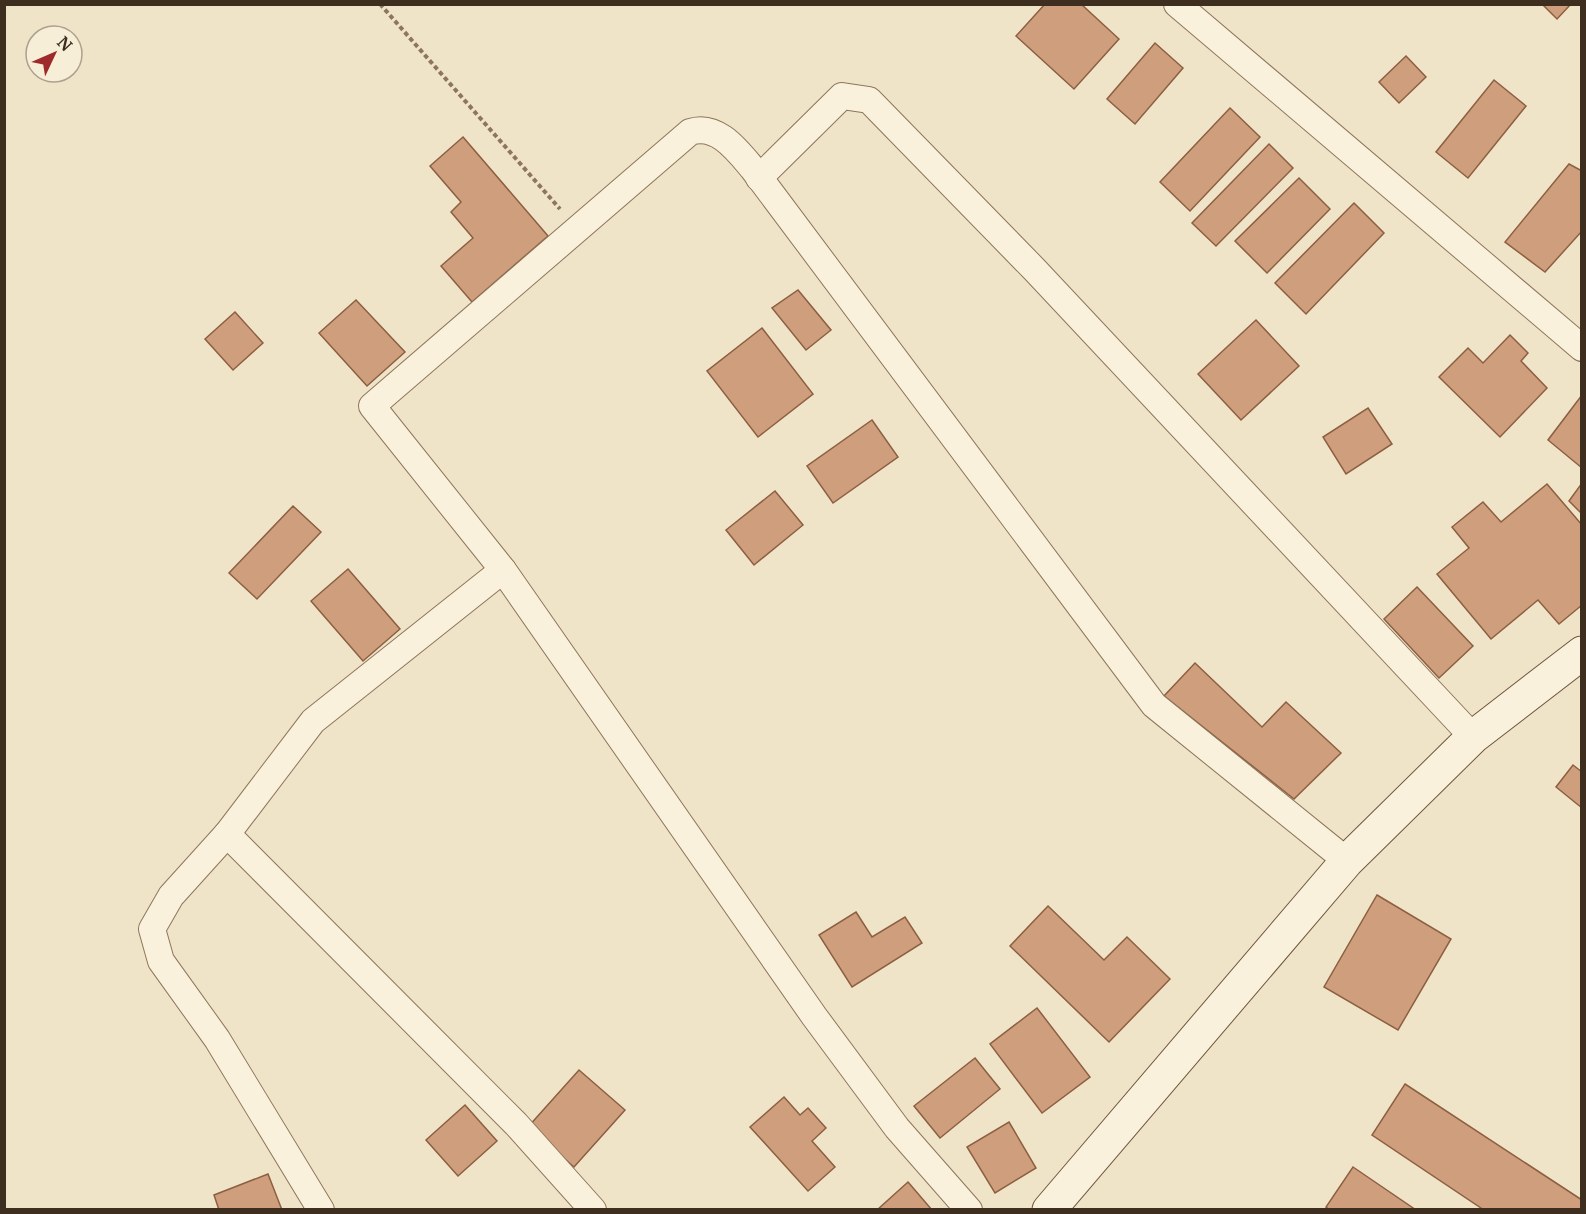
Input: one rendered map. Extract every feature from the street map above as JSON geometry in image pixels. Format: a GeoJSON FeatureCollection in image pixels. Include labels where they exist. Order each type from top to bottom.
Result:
{"type":"FeatureCollection","features":[{"type":"Feature","properties":{"kind":"street"},"geometry":{"type":"LineString","coordinates":[[1177,4],[1581,348]]}},
{"type":"Feature","properties":{"kind":"street"},"geometry":{"type":"LineString","coordinates":[[759,178],[842,96],[869,100],[1034,269],[1473,736]]}},
{"type":"Feature","properties":{"kind":"street"},"geometry":{"type":"LineString","coordinates":[[969,1209],[897,1128],[814,1016],[503,570],[372,406],[690,132],[702,128],[715,133],[730,144],[759,178],[1154,705],[1347,861]]}},
{"type":"Feature","properties":{"kind":"street"},"geometry":{"type":"LineString","coordinates":[[321,1209],[217,1039],[161,961],[152,929],[171,896],[227,834],[313,721],[503,570]]}},
{"type":"Feature","properties":{"kind":"street"},"geometry":{"type":"LineString","coordinates":[[1049,1209],[1347,861],[1473,736],[1581,653]]}},
{"type":"Feature","properties":{"kind":"street"},"geometry":{"type":"LineString","coordinates":[[227,834],[516,1124],[593,1209]]}},
{"type":"Feature","properties":{"kind":"path"},"geometry":{"type":"LineString","coordinates":[[380,4],[578,229]]}},
{"type":"Feature","properties":{"kind":"building"},"geometry":{"type":"Polygon","coordinates":[[[1045,4],[1081,4],[1119,39],[1074,89],[1016,36],[1045,4]]]}},
{"type":"Feature","properties":{"kind":"building"},"geometry":{"type":"Polygon","coordinates":[[[1542,4],[1571,4],[1557,19],[1542,4]]]}},
{"type":"Feature","properties":{"kind":"building"},"geometry":{"type":"Polygon","coordinates":[[[1155,43],[1183,68],[1135,124],[1107,99],[1155,43]]]}},
{"type":"Feature","properties":{"kind":"building"},"geometry":{"type":"Polygon","coordinates":[[[1406,56],[1426,77],[1399,103],[1379,82],[1406,56]]]}},
{"type":"Feature","properties":{"kind":"building"},"geometry":{"type":"Polygon","coordinates":[[[1494,80],[1526,106],[1468,178],[1436,152],[1494,80]]]}},
{"type":"Feature","properties":{"kind":"building"},"geometry":{"type":"Polygon","coordinates":[[[1230,108],[1260,137],[1190,211],[1160,182],[1230,108]]]}},
{"type":"Feature","properties":{"kind":"building"},"geometry":{"type":"Polygon","coordinates":[[[463,137],[548,236],[472,302],[441,266],[473,238],[451,212],[461,202],[430,166],[463,137]]]}},
{"type":"Feature","properties":{"kind":"building"},"geometry":{"type":"Polygon","coordinates":[[[1269,144],[1293,168],[1216,246],[1192,223],[1269,144]]]}},
{"type":"Feature","properties":{"kind":"building"},"geometry":{"type":"Polygon","coordinates":[[[1569,164],[1582,171],[1582,231],[1545,272],[1505,242],[1569,164]]]}},
{"type":"Feature","properties":{"kind":"building"},"geometry":{"type":"Polygon","coordinates":[[[1299,178],[1330,209],[1267,273],[1235,241],[1299,178]]]}},
{"type":"Feature","properties":{"kind":"building"},"geometry":{"type":"Polygon","coordinates":[[[1354,203],[1384,233],[1306,314],[1275,283],[1354,203]]]}},
{"type":"Feature","properties":{"kind":"building"},"geometry":{"type":"Polygon","coordinates":[[[798,290],[831,330],[806,350],[772,308],[798,290]]]}},
{"type":"Feature","properties":{"kind":"building"},"geometry":{"type":"Polygon","coordinates":[[[356,300],[405,352],[367,386],[319,333],[356,300]]]}},
{"type":"Feature","properties":{"kind":"building"},"geometry":{"type":"Polygon","coordinates":[[[235,312],[263,343],[233,370],[205,339],[235,312]]]}},
{"type":"Feature","properties":{"kind":"building"},"geometry":{"type":"Polygon","coordinates":[[[1256,320],[1299,366],[1241,420],[1198,374],[1256,320]]]}},
{"type":"Feature","properties":{"kind":"building"},"geometry":{"type":"Polygon","coordinates":[[[762,328],[813,394],[758,437],[707,371],[762,328]]]}},
{"type":"Feature","properties":{"kind":"building"},"geometry":{"type":"Polygon","coordinates":[[[1510,335],[1528,353],[1521,361],[1547,388],[1500,437],[1439,377],[1468,348],[1483,363],[1510,335]]]}},
{"type":"Feature","properties":{"kind":"building"},"geometry":{"type":"Polygon","coordinates":[[[1582,395],[1582,468],[1548,440],[1582,395]]]}},
{"type":"Feature","properties":{"kind":"building"},"geometry":{"type":"Polygon","coordinates":[[[1368,408],[1392,444],[1346,474],[1323,437],[1368,408]]]}},
{"type":"Feature","properties":{"kind":"building"},"geometry":{"type":"Polygon","coordinates":[[[872,420],[898,457],[833,503],[807,466],[872,420]]]}},
{"type":"Feature","properties":{"kind":"building"},"geometry":{"type":"Polygon","coordinates":[[[1582,483],[1582,514],[1569,501],[1582,483]]]}},
{"type":"Feature","properties":{"kind":"building"},"geometry":{"type":"Polygon","coordinates":[[[1547,484],[1582,525],[1582,605],[1559,624],[1538,600],[1491,639],[1437,574],[1469,548],[1452,527],[1483,502],[1501,522],[1547,484]]]}},
{"type":"Feature","properties":{"kind":"building"},"geometry":{"type":"Polygon","coordinates":[[[775,491],[803,525],[754,565],[726,530],[775,491]]]}},
{"type":"Feature","properties":{"kind":"building"},"geometry":{"type":"Polygon","coordinates":[[[293,506],[321,532],[257,599],[229,573],[293,506]]]}},
{"type":"Feature","properties":{"kind":"building"},"geometry":{"type":"Polygon","coordinates":[[[348,569],[400,629],[363,661],[311,601],[348,569]]]}},
{"type":"Feature","properties":{"kind":"building"},"geometry":{"type":"Polygon","coordinates":[[[1417,587],[1473,646],[1439,678],[1384,619],[1417,587]]]}},
{"type":"Feature","properties":{"kind":"building"},"geometry":{"type":"Polygon","coordinates":[[[1195,663],[1262,727],[1286,702],[1341,753],[1294,799],[1164,696],[1195,663]]]}},
{"type":"Feature","properties":{"kind":"building"},"geometry":{"type":"Polygon","coordinates":[[[1573,765],[1582,772],[1582,808],[1556,787],[1573,765]]]}},
{"type":"Feature","properties":{"kind":"building"},"geometry":{"type":"Polygon","coordinates":[[[1377,895],[1451,939],[1398,1030],[1324,987],[1377,895]]]}},
{"type":"Feature","properties":{"kind":"building"},"geometry":{"type":"Polygon","coordinates":[[[1048,906],[1104,960],[1127,937],[1170,979],[1109,1042],[1010,946],[1048,906]]]}},
{"type":"Feature","properties":{"kind":"building"},"geometry":{"type":"Polygon","coordinates":[[[856,912],[872,937],[905,917],[922,943],[852,987],[819,935],[856,912]]]}},
{"type":"Feature","properties":{"kind":"building"},"geometry":{"type":"Polygon","coordinates":[[[1037,1008],[1090,1077],[1042,1113],[990,1044],[1037,1008]]]}},
{"type":"Feature","properties":{"kind":"building"},"geometry":{"type":"Polygon","coordinates":[[[975,1058],[1000,1089],[940,1138],[914,1106],[975,1058]]]}},
{"type":"Feature","properties":{"kind":"building"},"geometry":{"type":"Polygon","coordinates":[[[579,1070],[625,1110],[574,1167],[528,1127],[579,1070]]]}},
{"type":"Feature","properties":{"kind":"building"},"geometry":{"type":"Polygon","coordinates":[[[1405,1084],[1582,1200],[1582,1210],[1484,1210],[1372,1135],[1405,1084]]]}},
{"type":"Feature","properties":{"kind":"building"},"geometry":{"type":"Polygon","coordinates":[[[784,1097],[800,1115],[808,1108],[826,1128],[812,1141],[835,1167],[808,1191],[750,1127],[784,1097]]]}},
{"type":"Feature","properties":{"kind":"building"},"geometry":{"type":"Polygon","coordinates":[[[465,1105],[497,1141],[458,1176],[426,1140],[465,1105]]]}},
{"type":"Feature","properties":{"kind":"building"},"geometry":{"type":"Polygon","coordinates":[[[1009,1122],[1036,1168],[995,1193],[967,1147],[1009,1122]]]}},
{"type":"Feature","properties":{"kind":"building"},"geometry":{"type":"Polygon","coordinates":[[[1353,1167],[1416,1210],[1330,1210],[1326,1207],[1353,1167]]]}},
{"type":"Feature","properties":{"kind":"building"},"geometry":{"type":"Polygon","coordinates":[[[268,1174],[282,1210],[219,1210],[214,1195],[268,1174]]]}},
{"type":"Feature","properties":{"kind":"building"},"geometry":{"type":"Polygon","coordinates":[[[908,1182],[932,1210],[877,1210],[908,1182]]]}}]}
